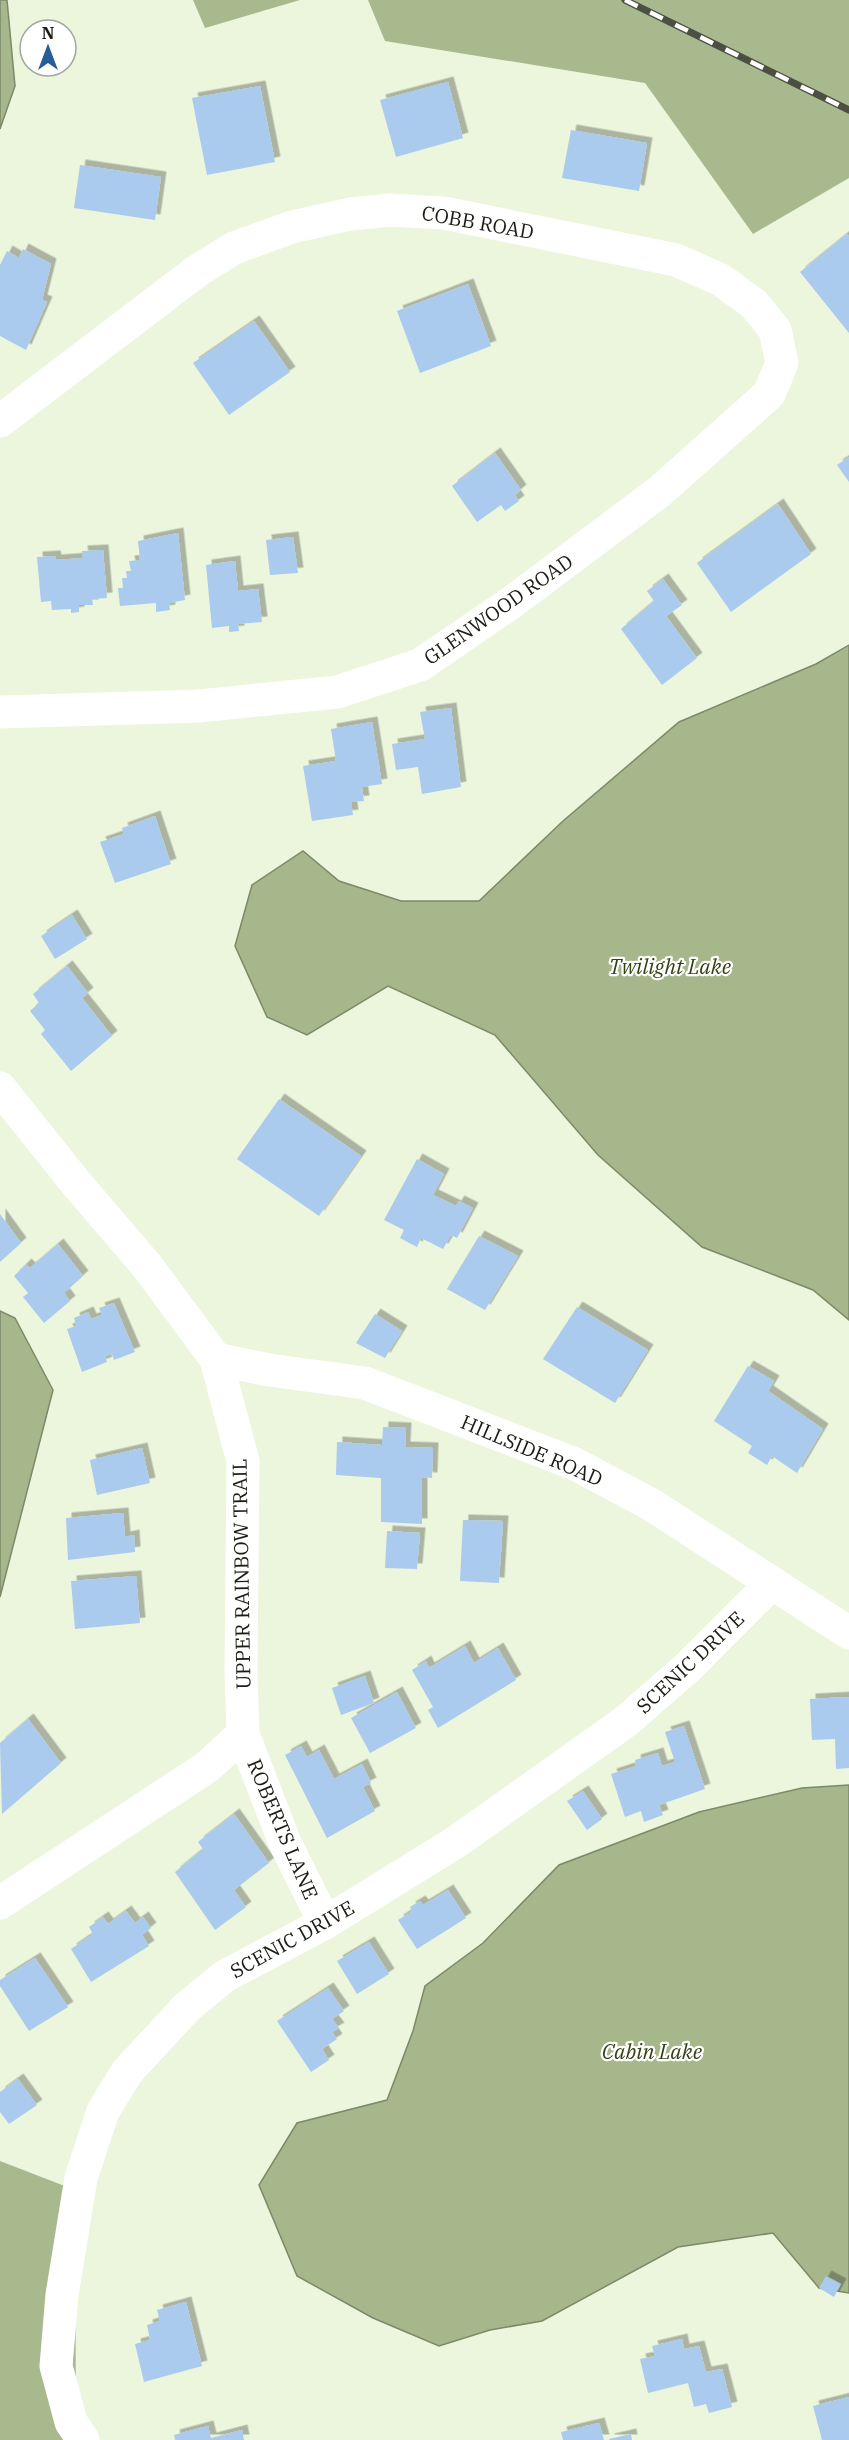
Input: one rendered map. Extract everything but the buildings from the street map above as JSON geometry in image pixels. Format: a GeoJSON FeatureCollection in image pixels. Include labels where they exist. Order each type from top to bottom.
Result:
{"type":"FeatureCollection","features":[{"type":"Feature","properties":{"kind":"street","name":"COBB ROAD"},"geometry":{"type":"LineString","coordinates":[[0,421],[197,271],[234,248],[292,227],[350,214],[390,210],[444,213],[676,260],[721,280],[754,304],[775,330],[781,366]]}},
{"type":"Feature","properties":{"kind":"street","name":"GLENWOOD ROAD"},"geometry":{"type":"LineString","coordinates":[[0,712],[200,706],[337,692],[420,665],[508,605],[658,492],[769,394],[781,366]]}},
{"type":"Feature","properties":{"kind":"street","name":"UPPER RAINBOW TRAIL"},"geometry":{"type":"LineString","coordinates":[[0,1088],[76,1183],[147,1266],[216,1359],[243,1461],[241,1671],[243,1734]]}},
{"type":"Feature","properties":{"kind":"street","name":"HILLSIDE ROAD"},"geometry":{"type":"LineString","coordinates":[[216,1359],[269,1370],[365,1383],[575,1464],[652,1505],[849,1633]]}},
{"type":"Feature","properties":{"kind":"street","name":"SCENIC DRIVE"},"geometry":{"type":"LineString","coordinates":[[83,2440],[71,2422],[56,2366],[62,2295],[71,2228],[81,2178],[103,2111],[128,2072],[187,2007],[225,1976],[325,1923],[456,1842],[625,1722],[687,1668],[772,1584]]}},
{"type":"Feature","properties":{"kind":"street"},"geometry":{"type":"LineString","coordinates":[[0,1903],[207,1767],[243,1734]]}},
{"type":"Feature","properties":{"kind":"street","name":"ROBERTS LANE"},"geometry":{"type":"LineString","coordinates":[[243,1734],[285,1843],[325,1923]]}},
{"type":"Feature","properties":{"kind":"shaded area"},"geometry":{"type":"Polygon","coordinates":[[[193,0],[300,0],[205,28],[193,0]]]}},
{"type":"Feature","properties":{"kind":"shaded area"},"geometry":{"type":"Polygon","coordinates":[[[368,0],[849,0],[849,178],[753,234],[645,83],[385,41],[368,0]]]}},
{"type":"Feature","properties":{"kind":"shaded area"},"geometry":{"type":"Polygon","coordinates":[[[0,2161],[75,2190],[76,2432],[84,2440],[0,2440],[0,2161]]]}},
{"type":"Feature","properties":{"kind":"water"},"geometry":{"type":"Polygon","coordinates":[[[0,0],[7,0],[15,86],[0,129],[0,0]]]}},
{"type":"Feature","properties":{"kind":"water","name":"Twilight Lake"},"geometry":{"type":"Polygon","coordinates":[[[849,645],[849,1320],[813,1290],[702,1247],[598,1155],[495,1035],[388,986],[307,1035],[267,1017],[235,946],[252,885],[303,851],[339,881],[401,901],[479,901],[563,821],[679,722],[816,664],[849,645]]]}},
{"type":"Feature","properties":{"kind":"water"},"geometry":{"type":"Polygon","coordinates":[[[0,1311],[15,1318],[53,1390],[0,1597],[0,1311]]]}},
{"type":"Feature","properties":{"kind":"water","name":"Cabin Lake"},"geometry":{"type":"Polygon","coordinates":[[[849,1785],[849,2293],[819,2288],[773,2233],[678,2247],[542,2321],[490,2330],[439,2346],[373,2318],[297,2276],[259,2185],[297,2123],[387,2100],[413,2031],[425,1986],[483,1943],[559,1865],[699,1812],[802,1788],[849,1785]]]}},
{"type":"Feature","properties":{"kind":"railway"},"geometry":{"type":"LineString","coordinates":[[625,0],[849,110]]}}]}
